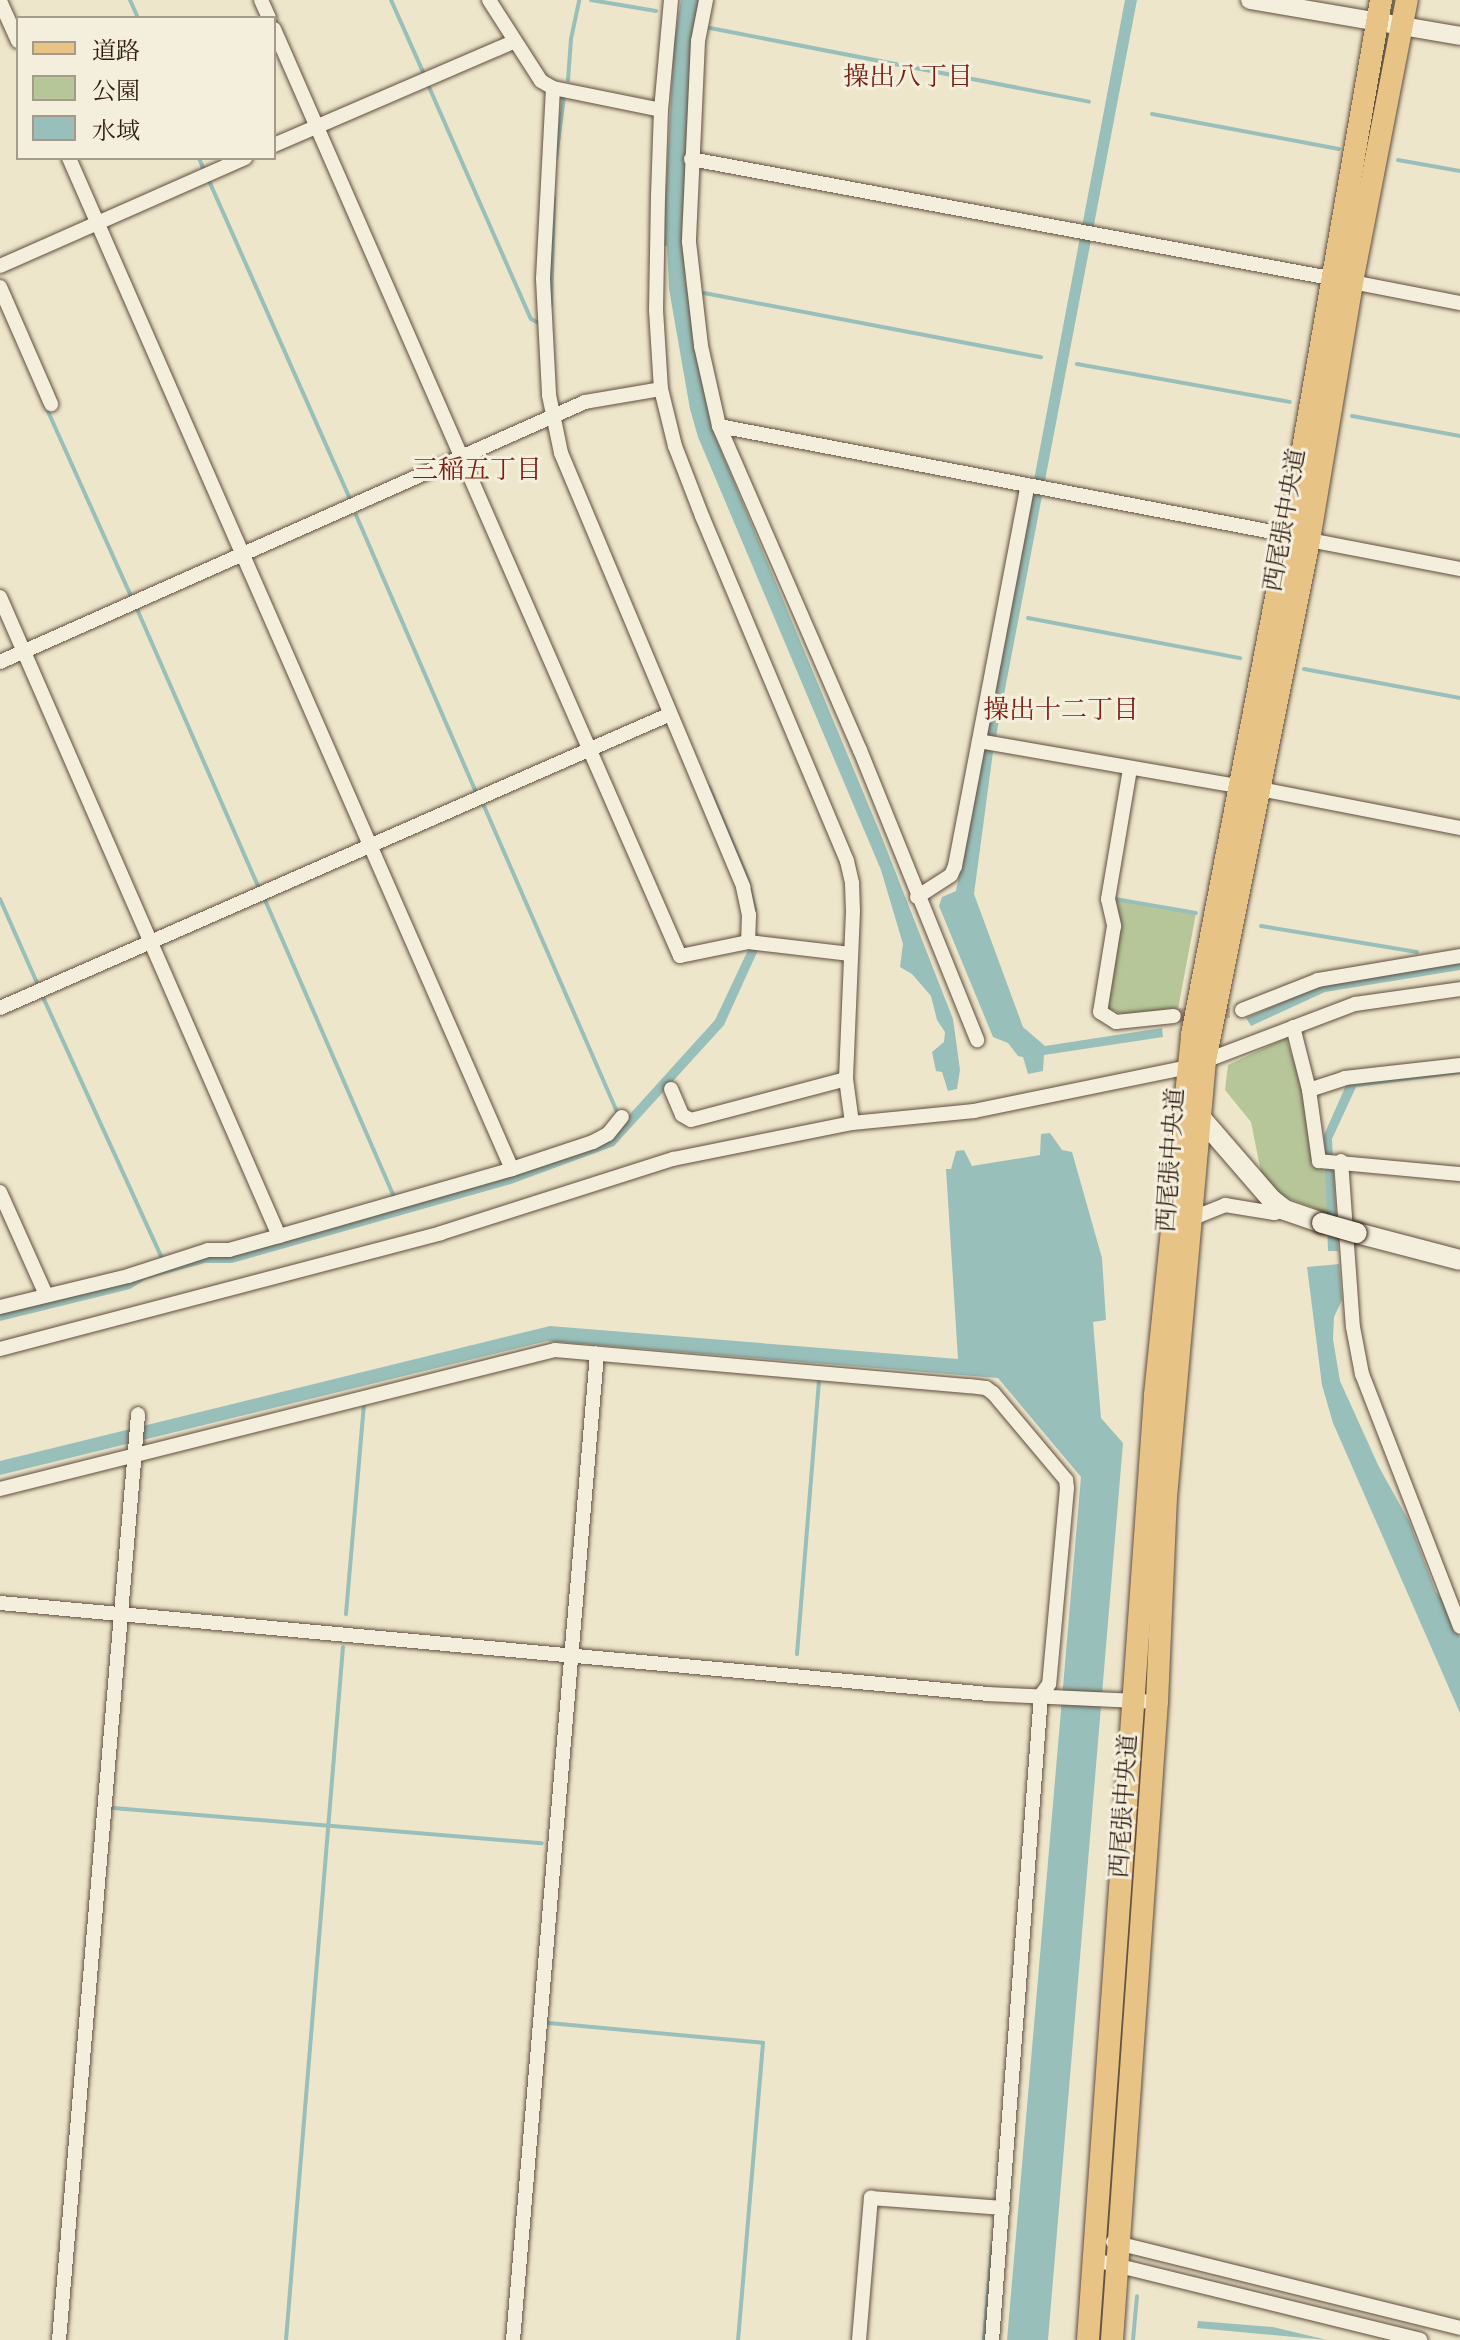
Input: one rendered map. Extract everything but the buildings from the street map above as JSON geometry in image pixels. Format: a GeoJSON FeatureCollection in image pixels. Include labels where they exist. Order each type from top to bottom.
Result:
{"type":"FeatureCollection","features":[{"type":"Feature","properties":{"kind":"main road","name":"西尾張中央道"},"geometry":{"type":"LineString","coordinates":[[1341,280],[1407,0]]}},
{"type":"Feature","properties":{"kind":"main road","name":"西尾張中央道"},"geometry":{"type":"LineString","coordinates":[[1088,2340],[1137,1701],[1155,1395],[1197,1064],[1298,537],[1341,280],[1379,10]]}},
{"type":"Feature","properties":{"kind":"main road","name":"西尾張中央道"},"geometry":{"type":"LineString","coordinates":[[1112,2340],[1119,2255],[1137,1701],[1166,1497],[1193,1218],[1193,1109]]}},
{"type":"Feature","properties":{"kind":"main road"},"geometry":{"type":"LineString","coordinates":[[1193,1109],[1272,1200],[1285,1210],[1460,1260]]}},
{"type":"Feature","properties":{"kind":"street"},"geometry":{"type":"LineString","coordinates":[[489,0],[513,42],[541,81],[553,88],[661,110]]}},
{"type":"Feature","properties":{"kind":"street"},"geometry":{"type":"LineString","coordinates":[[671,0],[661,110],[656,310],[661,389],[675,446],[691,488],[847,861],[852,883],[846,1079],[852,1123]]}},
{"type":"Feature","properties":{"kind":"street"},"geometry":{"type":"LineString","coordinates":[[706,0],[698,41],[691,159],[693,292],[719,426],[860,750],[977,1040]]}},
{"type":"Feature","properties":{"kind":"street"},"geometry":{"type":"LineString","coordinates":[[1250,0],[1379,10],[1402,25],[1460,36]]}},
{"type":"Feature","properties":{"kind":"street"},"geometry":{"type":"LineString","coordinates":[[0,1],[16,37]]}},
{"type":"Feature","properties":{"kind":"street"},"geometry":{"type":"LineString","coordinates":[[276,34],[680,956],[748,942],[850,954]]}},
{"type":"Feature","properties":{"kind":"street"},"geometry":{"type":"LineString","coordinates":[[276,144],[513,42]]}},
{"type":"Feature","properties":{"kind":"street"},"geometry":{"type":"LineString","coordinates":[[553,88],[543,279],[552,420],[561,453],[668,715],[743,887],[749,915],[748,942]]}},
{"type":"Feature","properties":{"kind":"street"},"geometry":{"type":"LineString","coordinates":[[691,159],[1460,303]]}},
{"type":"Feature","properties":{"kind":"street"},"geometry":{"type":"LineString","coordinates":[[70,160],[512,1169]]}},
{"type":"Feature","properties":{"kind":"street"},"geometry":{"type":"LineString","coordinates":[[0,266],[240,160]]}},
{"type":"Feature","properties":{"kind":"street"},"geometry":{"type":"LineString","coordinates":[[0,287],[51,404]]}},
{"type":"Feature","properties":{"kind":"street"},"geometry":{"type":"LineString","coordinates":[[0,662],[552,420],[585,402],[661,389]]}},
{"type":"Feature","properties":{"kind":"street"},"geometry":{"type":"LineString","coordinates":[[719,426],[1460,569]]}},
{"type":"Feature","properties":{"kind":"street"},"geometry":{"type":"LineString","coordinates":[[917,897],[951,875],[981,741],[1027,487]]}},
{"type":"Feature","properties":{"kind":"street"},"geometry":{"type":"LineString","coordinates":[[0,597],[279,1236]]}},
{"type":"Feature","properties":{"kind":"street"},"geometry":{"type":"LineString","coordinates":[[0,1008],[668,715]]}},
{"type":"Feature","properties":{"kind":"street"},"geometry":{"type":"LineString","coordinates":[[981,741],[1460,828]]}},
{"type":"Feature","properties":{"kind":"street"},"geometry":{"type":"LineString","coordinates":[[1130,769],[1108,899],[1114,926],[1100,1012],[1116,1022],[1174,1016]]}},
{"type":"Feature","properties":{"kind":"street"},"geometry":{"type":"LineString","coordinates":[[1242,1010],[1318,980],[1460,956]]}},
{"type":"Feature","properties":{"kind":"street"},"geometry":{"type":"LineString","coordinates":[[0,1349],[441,1233],[673,1159],[852,1123],[974,1111],[1197,1064],[1355,1004],[1460,989]]}},
{"type":"Feature","properties":{"kind":"street"},"geometry":{"type":"LineString","coordinates":[[1293,1027],[1309,1090],[1319,1161],[1460,1174]]}},
{"type":"Feature","properties":{"kind":"street"},"geometry":{"type":"LineString","coordinates":[[1309,1090],[1345,1078],[1460,1065]]}},
{"type":"Feature","properties":{"kind":"street"},"geometry":{"type":"LineString","coordinates":[[671,1089],[682,1115],[691,1120],[846,1079]]}},
{"type":"Feature","properties":{"kind":"street"},"geometry":{"type":"LineString","coordinates":[[0,1307],[128,1276],[208,1250],[229,1250],[512,1169],[593,1142],[608,1134],[622,1117]]}},
{"type":"Feature","properties":{"kind":"street"},"geometry":{"type":"LineString","coordinates":[[1341,1161],[1353,1327],[1362,1374],[1460,1627]]}},
{"type":"Feature","properties":{"kind":"street"},"geometry":{"type":"LineString","coordinates":[[0,1192],[46,1295]]}},
{"type":"Feature","properties":{"kind":"street"},"geometry":{"type":"LineString","coordinates":[[1193,1218],[1210,1208],[1225,1205],[1274,1213],[1285,1210]]}},
{"type":"Feature","properties":{"kind":"street"},"geometry":{"type":"LineString","coordinates":[[0,1489],[555,1350],[969,1386],[986,1388],[993,1393],[1066,1480],[1067,1488],[1046,1695],[992,2340]]}},
{"type":"Feature","properties":{"kind":"street"},"geometry":{"type":"LineString","coordinates":[[513,2340],[597,1354]]}},
{"type":"Feature","properties":{"kind":"street"},"geometry":{"type":"LineString","coordinates":[[59,2340],[138,1414]]}},
{"type":"Feature","properties":{"kind":"street"},"geometry":{"type":"LineString","coordinates":[[0,1603],[972,1693],[1137,1701]]}},
{"type":"Feature","properties":{"kind":"street"},"geometry":{"type":"LineString","coordinates":[[859,2340],[871,2198],[1003,2208]]}},
{"type":"Feature","properties":{"kind":"street"},"geometry":{"type":"LineString","coordinates":[[1096,2249],[1420,2340]]}},
{"type":"Feature","properties":{"kind":"street"},"geometry":{"type":"LineString","coordinates":[[1096,2249],[1460,2328]]}},
{"type":"Feature","properties":{"kind":"green space"},"geometry":{"type":"Polygon","coordinates":[[[1115,899],[1196,913],[1178,1009],[1129,1016],[1109,1009],[1106,1000],[1115,899]]]}},
{"type":"Feature","properties":{"kind":"green space"},"geometry":{"type":"Polygon","coordinates":[[[1286,1038],[1303,1089],[1314,1164],[1327,1171],[1327,1213],[1282,1196],[1261,1172],[1251,1122],[1225,1090],[1228,1065],[1286,1038]]]}},
{"type":"Feature","properties":{"kind":"water"},"geometry":{"type":"Polygon","coordinates":[[[681,0],[699,0],[691,45],[682,240],[686,285],[714,434],[881,835],[953,1019],[960,1070],[957,1089],[948,1091],[942,1072],[936,1071],[932,1052],[944,1042],[945,1032],[937,1020],[931,996],[912,974],[900,967],[903,944],[881,870],[698,437],[690,409],[669,289],[667,246],[663,246],[674,43],[681,0]]]}},
{"type":"Feature","properties":{"kind":"water"},"geometry":{"type":"Polygon","coordinates":[[[1125,0],[1137,0],[993,752],[974,894],[1023,1027],[1045,1046],[1162,1028],[1163,1037],[1044,1055],[1043,1071],[1028,1074],[1023,1057],[1018,1056],[1008,1043],[993,1037],[939,906],[942,897],[956,891],[1125,0]]]}},
{"type":"Feature","properties":{"kind":"water"},"geometry":{"type":"Polygon","coordinates":[[[749,948],[759,948],[724,1025],[614,1146],[511,1184],[232,1263],[205,1263],[146,1279],[130,1289],[0,1321],[0,1312],[611,1135],[715,1020],[749,948]]]}},
{"type":"Feature","properties":{"kind":"water"},"geometry":{"type":"Polygon","coordinates":[[[1460,962],[1460,970],[1325,992],[1251,1026],[1246,1018],[1324,984],[1460,962]]]}},
{"type":"Feature","properties":{"kind":"water"},"geometry":{"type":"Polygon","coordinates":[[[1460,1071],[1460,1074],[1356,1087],[1332,1139],[1338,1251],[1328,1251],[1324,1135],[1347,1083],[1460,1071]]]}},
{"type":"Feature","properties":{"kind":"water"},"geometry":{"type":"Polygon","coordinates":[[[1050,1133],[1062,1150],[1072,1152],[1102,1258],[1106,1320],[1093,1322],[1101,1418],[1123,1443],[1048,2340],[1007,2340],[1081,1477],[998,1378],[547,1341],[0,1475],[0,1461],[550,1326],[958,1359],[946,1169],[951,1169],[956,1151],[964,1150],[972,1166],[1040,1155],[1041,1134],[1050,1133]]]}},
{"type":"Feature","properties":{"kind":"water"},"geometry":{"type":"Polygon","coordinates":[[[1339,1264],[1342,1300],[1334,1317],[1333,1339],[1340,1381],[1379,1467],[1409,1521],[1436,1592],[1447,1605],[1460,1638],[1460,1713],[1333,1423],[1322,1385],[1307,1267],[1339,1264]]]}},
{"type":"Feature","properties":{"kind":"water"},"geometry":{"type":"Polygon","coordinates":[[[1198,2321],[1273,2327],[1327,2340],[1197,2328],[1198,2321]]]}},
{"type":"Feature","properties":{"kind":"waterway"},"geometry":{"type":"LineString","coordinates":[[130,0],[137,16]]}},
{"type":"Feature","properties":{"kind":"waterway"},"geometry":{"type":"LineString","coordinates":[[391,0],[423,72]]}},
{"type":"Feature","properties":{"kind":"waterway"},"geometry":{"type":"LineString","coordinates":[[568,80],[571,39],[579,0]]}},
{"type":"Feature","properties":{"kind":"waterway"},"geometry":{"type":"LineString","coordinates":[[591,0],[656,11]]}},
{"type":"Feature","properties":{"kind":"waterway"},"geometry":{"type":"LineString","coordinates":[[710,28],[1089,102]]}},
{"type":"Feature","properties":{"kind":"waterway"},"geometry":{"type":"LineString","coordinates":[[429,87],[531,319],[537,322]]}},
{"type":"Feature","properties":{"kind":"waterway"},"geometry":{"type":"LineString","coordinates":[[556,158],[564,97]]}},
{"type":"Feature","properties":{"kind":"waterway"},"geometry":{"type":"LineString","coordinates":[[1152,114],[1339,149]]}},
{"type":"Feature","properties":{"kind":"waterway"},"geometry":{"type":"LineString","coordinates":[[200,160],[203,168]]}},
{"type":"Feature","properties":{"kind":"waterway"},"geometry":{"type":"LineString","coordinates":[[1398,160],[1460,171]]}},
{"type":"Feature","properties":{"kind":"waterway"},"geometry":{"type":"LineString","coordinates":[[210,183],[350,499]]}},
{"type":"Feature","properties":{"kind":"waterway"},"geometry":{"type":"LineString","coordinates":[[551,306],[554,198]]}},
{"type":"Feature","properties":{"kind":"waterway"},"geometry":{"type":"LineString","coordinates":[[704,293],[1041,357]]}},
{"type":"Feature","properties":{"kind":"waterway"},"geometry":{"type":"LineString","coordinates":[[1077,364],[1290,402]]}},
{"type":"Feature","properties":{"kind":"waterway"},"geometry":{"type":"LineString","coordinates":[[46,407],[131,596]]}},
{"type":"Feature","properties":{"kind":"waterway"},"geometry":{"type":"LineString","coordinates":[[1352,416],[1460,436]]}},
{"type":"Feature","properties":{"kind":"waterway"},"geometry":{"type":"LineString","coordinates":[[356,515],[475,790]]}},
{"type":"Feature","properties":{"kind":"waterway"},"geometry":{"type":"LineString","coordinates":[[137,609],[258,886]]}},
{"type":"Feature","properties":{"kind":"waterway"},"geometry":{"type":"LineString","coordinates":[[1028,618],[1240,658]]}},
{"type":"Feature","properties":{"kind":"waterway"},"geometry":{"type":"LineString","coordinates":[[1304,669],[1460,698]]}},
{"type":"Feature","properties":{"kind":"waterway"},"geometry":{"type":"LineString","coordinates":[[709,787],[747,877],[755,910]]}},
{"type":"Feature","properties":{"kind":"waterway"},"geometry":{"type":"LineString","coordinates":[[484,806],[617,1112]]}},
{"type":"Feature","properties":{"kind":"waterway"},"geometry":{"type":"LineString","coordinates":[[0,899],[38,985]]}},
{"type":"Feature","properties":{"kind":"waterway"},"geometry":{"type":"LineString","coordinates":[[1115,899],[1196,913]]}},
{"type":"Feature","properties":{"kind":"waterway"},"geometry":{"type":"LineString","coordinates":[[265,900],[394,1196]]}},
{"type":"Feature","properties":{"kind":"waterway"},"geometry":{"type":"LineString","coordinates":[[1261,926],[1417,952]]}},
{"type":"Feature","properties":{"kind":"waterway"},"geometry":{"type":"LineString","coordinates":[[42,995],[161,1256]]}},
{"type":"Feature","properties":{"kind":"waterway"},"geometry":{"type":"LineString","coordinates":[[797,1654],[819,1382]]}},
{"type":"Feature","properties":{"kind":"waterway"},"geometry":{"type":"LineString","coordinates":[[346,1614],[364,1405]]}},
{"type":"Feature","properties":{"kind":"waterway"},"geometry":{"type":"LineString","coordinates":[[286,2340],[343,1647]]}},
{"type":"Feature","properties":{"kind":"waterway"},"geometry":{"type":"LineString","coordinates":[[113,1808],[542,1843]]}},
{"type":"Feature","properties":{"kind":"waterway"},"geometry":{"type":"LineString","coordinates":[[549,2023],[763,2043],[738,2340]]}},
{"type":"Feature","properties":{"kind":"waterway"},"geometry":{"type":"LineString","coordinates":[[984,2340],[992,2246]]}},
{"type":"Feature","properties":{"kind":"waterway"},"geometry":{"type":"LineString","coordinates":[[1133,2340],[1137,2296]]}},
{"type":"Feature","properties":{"kind":"tunnel"},"geometry":{"type":"LineString","coordinates":[[1174,1016],[1242,1010]]}},
{"type":"Feature","properties":{"kind":"district","name":"操出八丁目"},"geometry":{"type":"Point","coordinates":[908,77]}},
{"type":"Feature","properties":{"kind":"district","name":"三稲五丁目"},"geometry":{"type":"Point","coordinates":[477,470]}},
{"type":"Feature","properties":{"kind":"district","name":"操出十二丁目"},"geometry":{"type":"Point","coordinates":[1061,710]}}]}
